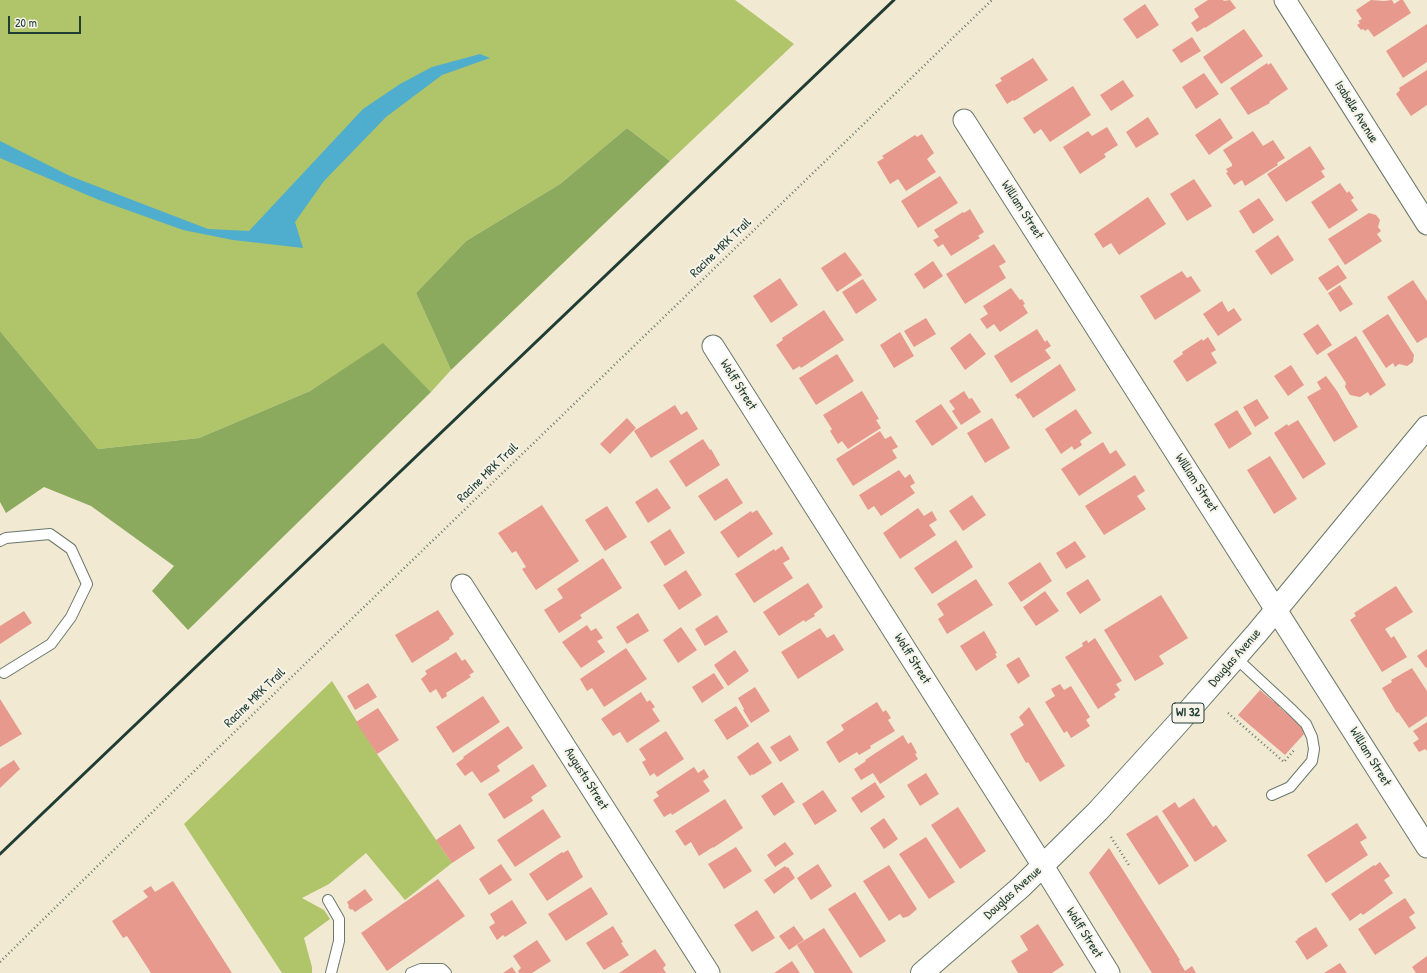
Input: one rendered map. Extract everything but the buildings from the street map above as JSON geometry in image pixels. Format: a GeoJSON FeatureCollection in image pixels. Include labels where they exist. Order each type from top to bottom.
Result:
{"type":"FeatureCollection","features":[{"type":"Feature","properties":{"kind":"main road","name":"Douglas Avenue"},"geometry":{"type":"LineString","coordinates":[[922,973],[1021,887],[1114,793],[1236,658],[1427,427]]}},
{"type":"Feature","properties":{"kind":"street","name":"Isabelle Avenue"},"geometry":{"type":"LineString","coordinates":[[1285,0],[1427,224]]}},
{"type":"Feature","properties":{"kind":"street","name":"William Street"},"geometry":{"type":"LineString","coordinates":[[964,120],[1427,847]]}},
{"type":"Feature","properties":{"kind":"street","name":"Wolff Street"},"geometry":{"type":"LineString","coordinates":[[713,346],[1043,866],[1109,973]]}},
{"type":"Feature","properties":{"kind":"street","name":"Augusta Street"},"geometry":{"type":"LineString","coordinates":[[462,584],[709,973]]}},
{"type":"Feature","properties":{"kind":"lane"},"geometry":{"type":"LineString","coordinates":[[0,541],[6,538],[50,534],[71,549],[87,584],[71,617],[50,644],[4,672]]}},
{"type":"Feature","properties":{"kind":"lane"},"geometry":{"type":"LineString","coordinates":[[1236,658],[1306,724],[1312,737],[1314,749],[1312,761],[1290,787],[1272,795]]}},
{"type":"Feature","properties":{"kind":"lane"},"geometry":{"type":"LineString","coordinates":[[328,900],[339,919],[339,941],[331,973]]}},
{"type":"Feature","properties":{"kind":"lane"},"geometry":{"type":"LineString","coordinates":[[411,973],[421,970],[442,969],[446,973]]}},
{"type":"Feature","properties":{"kind":"path","name":"Racine MRK Trail"},"geometry":{"type":"LineString","coordinates":[[0,962],[201,765],[992,0]]}},
{"type":"Feature","properties":{"kind":"path"},"geometry":{"type":"LineString","coordinates":[[1228,713],[1284,762],[1299,745]]}},
{"type":"Feature","properties":{"kind":"path"},"geometry":{"type":"LineString","coordinates":[[1111,837],[1129,865]]}},
{"type":"Feature","properties":{"kind":"green space"},"geometry":{"type":"Polygon","coordinates":[[[0,0],[735,0],[794,44],[670,161],[627,128],[560,184],[466,241],[416,293],[451,370],[431,392],[383,344],[310,391],[199,438],[98,449],[0,331],[0,0]]]}},
{"type":"Feature","properties":{"kind":"green space"},"geometry":{"type":"Polygon","coordinates":[[[627,128],[670,161],[451,370],[416,293],[466,241],[560,184],[627,128]]]}},
{"type":"Feature","properties":{"kind":"green space"},"geometry":{"type":"Polygon","coordinates":[[[0,331],[98,449],[199,438],[310,391],[383,343],[431,392],[188,630],[152,591],[174,566],[91,506],[44,487],[6,513],[0,502],[0,331]]]}},
{"type":"Feature","properties":{"kind":"green space"},"geometry":{"type":"Polygon","coordinates":[[[332,681],[377,754],[452,863],[405,900],[366,853],[329,884],[302,898],[324,910],[330,919],[304,938],[312,967],[312,973],[282,973],[184,824],[332,681]]]}},
{"type":"Feature","properties":{"kind":"water"},"geometry":{"type":"Polygon","coordinates":[[[480,54],[490,58],[442,75],[386,117],[324,181],[295,222],[303,248],[233,240],[183,230],[99,200],[0,158],[0,141],[70,176],[208,229],[249,231],[363,109],[400,84],[432,67],[480,54]]]}},
{"type":"Feature","properties":{"kind":"railway"},"geometry":{"type":"LineString","coordinates":[[0,854],[894,0]]}}]}
